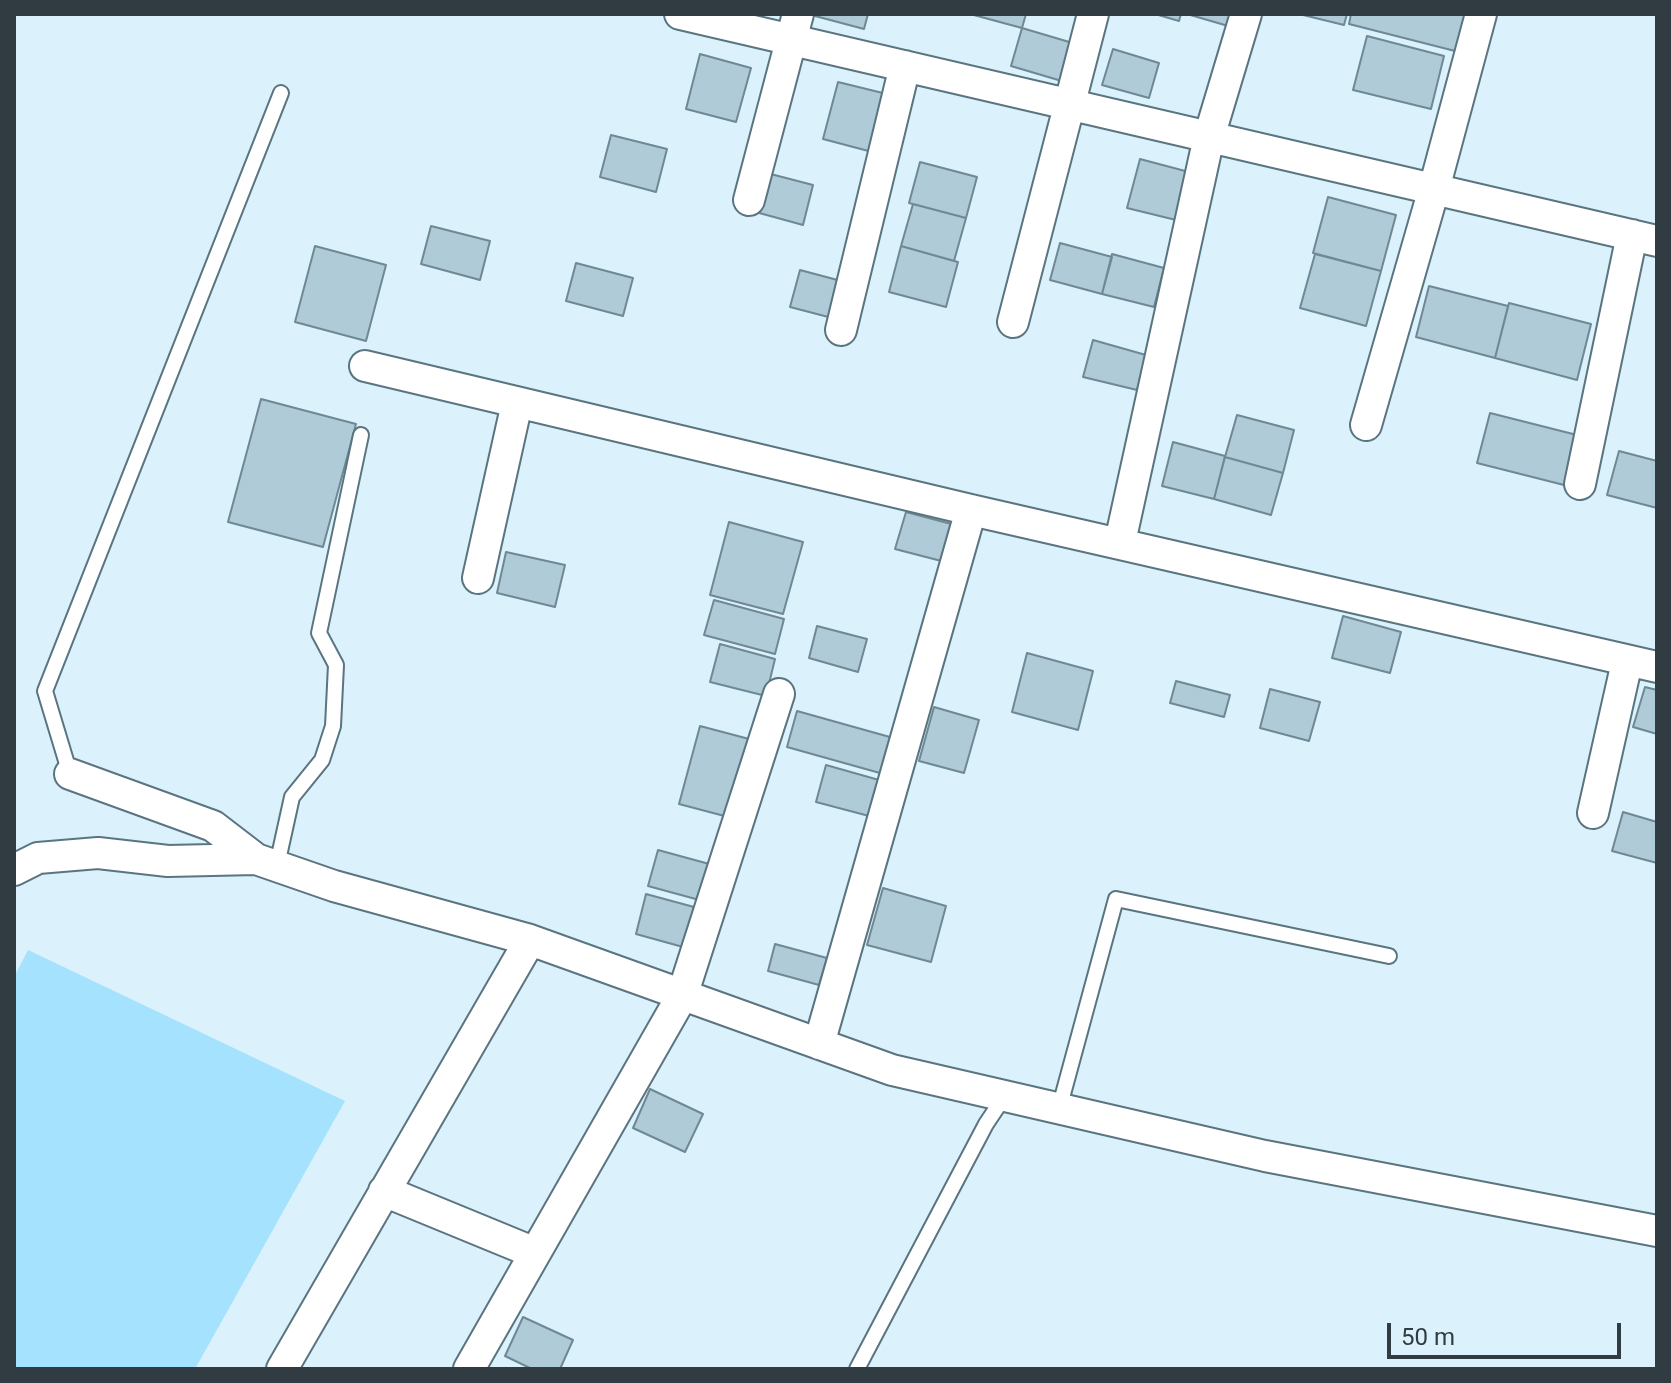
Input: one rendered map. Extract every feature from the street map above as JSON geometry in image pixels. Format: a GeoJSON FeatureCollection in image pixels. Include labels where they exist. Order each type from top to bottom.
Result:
{"type":"FeatureCollection","features":[{"type":"Feature","properties":{"kind":"street"},"geometry":{"type":"LineString","coordinates":[[680,14],[795,27],[905,66],[1644,238],[1580,484]]}},
{"type":"Feature","properties":{"kind":"street"},"geometry":{"type":"LineString","coordinates":[[1013,322],[1093,14]]}},
{"type":"Feature","properties":{"kind":"street"},"geometry":{"type":"LineString","coordinates":[[1120,542],[1209,137],[1246,14]]}},
{"type":"Feature","properties":{"kind":"street"},"geometry":{"type":"LineString","coordinates":[[1366,425],[1481,14]]}},
{"type":"Feature","properties":{"kind":"street"},"geometry":{"type":"LineString","coordinates":[[749,200],[795,27]]}},
{"type":"Feature","properties":{"kind":"street"},"geometry":{"type":"LineString","coordinates":[[841,330],[905,66]]}},
{"type":"Feature","properties":{"kind":"street"},"geometry":{"type":"LineString","coordinates":[[365,366],[971,510],[1657,667]]}},
{"type":"Feature","properties":{"kind":"street"},"geometry":{"type":"LineString","coordinates":[[478,578],[517,403]]}},
{"type":"Feature","properties":{"kind":"street"},"geometry":{"type":"LineString","coordinates":[[819,1044],[971,510]]}},
{"type":"Feature","properties":{"kind":"street"},"geometry":{"type":"LineString","coordinates":[[1593,813],[1627,662]]}},
{"type":"Feature","properties":{"kind":"street"},"geometry":{"type":"LineString","coordinates":[[469,1369],[682,996],[779,694]]}},
{"type":"Feature","properties":{"kind":"street"},"geometry":{"type":"LineString","coordinates":[[70,774],[213,826],[266,862],[334,886],[530,940],[892,1070],[1265,1156],[1657,1231]]}},
{"type":"Feature","properties":{"kind":"street"},"geometry":{"type":"LineString","coordinates":[[16,874],[38,858],[55,855],[98,853],[204,862],[266,862]]}},
{"type":"Feature","properties":{"kind":"street"},"geometry":{"type":"LineString","coordinates":[[282,1369],[530,940]]}},
{"type":"Feature","properties":{"kind":"street"},"geometry":{"type":"LineString","coordinates":[[384,1191],[535,1253]]}},
{"type":"Feature","properties":{"kind":"lane"},"geometry":{"type":"LineString","coordinates":[[70,774],[45,691],[281,93]]}},
{"type":"Feature","properties":{"kind":"lane"},"geometry":{"type":"LineString","coordinates":[[266,862],[292,797],[322,760],[333,726],[336,665],[319,633],[361,435]]}},
{"type":"Feature","properties":{"kind":"lane"},"geometry":{"type":"LineString","coordinates":[[1059,1109],[1116,899],[1389,956]]}},
{"type":"Feature","properties":{"kind":"lane"},"geometry":{"type":"LineString","coordinates":[[857,1369],[986,1124],[1004,1097]]}},
{"type":"Feature","properties":{"kind":"shaded area"},"geometry":{"type":"Polygon","coordinates":[[[28,950],[345,1101],[195,1369],[14,1369],[14,977],[28,950]]]}},
{"type":"Feature","properties":{"kind":"building"},"geometry":{"type":"Polygon","coordinates":[[[815,14],[868,14],[864,29],[815,14]]]}},
{"type":"Feature","properties":{"kind":"building"},"geometry":{"type":"Polygon","coordinates":[[[970,14],[1026,14],[1022,28],[970,14]]]}},
{"type":"Feature","properties":{"kind":"building"},"geometry":{"type":"Polygon","coordinates":[[[1155,14],[1181,14],[1179,21],[1155,14]]]}},
{"type":"Feature","properties":{"kind":"building"},"geometry":{"type":"Polygon","coordinates":[[[1187,14],[1239,14],[1235,28],[1187,14]]]}},
{"type":"Feature","properties":{"kind":"building"},"geometry":{"type":"Polygon","coordinates":[[[1299,14],[1347,14],[1344,25],[1299,14]]]}},
{"type":"Feature","properties":{"kind":"building"},"geometry":{"type":"Polygon","coordinates":[[[1351,14],[1469,14],[1459,52],[1349,24],[1351,14]]]}},
{"type":"Feature","properties":{"kind":"building"},"geometry":{"type":"Polygon","coordinates":[[[1022,28],[1076,44],[1065,82],[1011,66],[1022,28]]]}},
{"type":"Feature","properties":{"kind":"building"},"geometry":{"type":"Polygon","coordinates":[[[1367,36],[1444,56],[1431,109],[1353,90],[1367,36]]]}},
{"type":"Feature","properties":{"kind":"building"},"geometry":{"type":"Polygon","coordinates":[[[1113,49],[1159,63],[1149,98],[1102,85],[1113,49]]]}},
{"type":"Feature","properties":{"kind":"building"},"geometry":{"type":"Polygon","coordinates":[[[700,54],[751,68],[736,122],[686,109],[700,54]]]}},
{"type":"Feature","properties":{"kind":"building"},"geometry":{"type":"Polygon","coordinates":[[[838,82],[891,95],[876,153],[823,139],[838,82]]]}},
{"type":"Feature","properties":{"kind":"building"},"geometry":{"type":"Polygon","coordinates":[[[611,135],[667,149],[656,192],[600,177],[611,135]]]}},
{"type":"Feature","properties":{"kind":"building"},"geometry":{"type":"Polygon","coordinates":[[[1140,159],[1189,172],[1176,220],[1127,208],[1140,159]]]}},
{"type":"Feature","properties":{"kind":"building"},"geometry":{"type":"Polygon","coordinates":[[[920,162],[977,177],[966,218],[909,203],[920,162]]]}},
{"type":"Feature","properties":{"kind":"building"},"geometry":{"type":"Polygon","coordinates":[[[763,172],[813,185],[803,225],[752,211],[763,172]]]}},
{"type":"Feature","properties":{"kind":"building"},"geometry":{"type":"Polygon","coordinates":[[[1328,197],[1396,215],[1381,271],[1313,253],[1328,197]]]}},
{"type":"Feature","properties":{"kind":"building"},"geometry":{"type":"Polygon","coordinates":[[[913,204],[966,218],[954,261],[901,246],[913,204]]]}},
{"type":"Feature","properties":{"kind":"building"},"geometry":{"type":"Polygon","coordinates":[[[431,226],[490,241],[480,280],[421,264],[431,226]]]}},
{"type":"Feature","properties":{"kind":"building"},"geometry":{"type":"Polygon","coordinates":[[[1060,243],[1112,257],[1102,294],[1050,280],[1060,243]]]}},
{"type":"Feature","properties":{"kind":"building"},"geometry":{"type":"Polygon","coordinates":[[[315,246],[386,265],[366,341],[295,322],[315,246]]]}},
{"type":"Feature","properties":{"kind":"building"},"geometry":{"type":"Polygon","coordinates":[[[901,246],[958,262],[946,307],[889,292],[901,246]]]}},
{"type":"Feature","properties":{"kind":"building"},"geometry":{"type":"Polygon","coordinates":[[[1112,254],[1164,268],[1154,307],[1102,294],[1112,254]]]}},
{"type":"Feature","properties":{"kind":"building"},"geometry":{"type":"Polygon","coordinates":[[[1315,254],[1381,271],[1366,326],[1300,308],[1315,254]]]}},
{"type":"Feature","properties":{"kind":"building"},"geometry":{"type":"Polygon","coordinates":[[[576,263],[633,278],[623,316],[566,301],[576,263]]]}},
{"type":"Feature","properties":{"kind":"building"},"geometry":{"type":"Polygon","coordinates":[[[800,270],[845,282],[836,319],[790,307],[800,270]]]}},
{"type":"Feature","properties":{"kind":"building"},"geometry":{"type":"Polygon","coordinates":[[[1429,286],[1508,306],[1495,358],[1416,337],[1429,286]]]}},
{"type":"Feature","properties":{"kind":"building"},"geometry":{"type":"Polygon","coordinates":[[[1509,303],[1591,324],[1577,380],[1495,358],[1509,303]]]}},
{"type":"Feature","properties":{"kind":"building"},"geometry":{"type":"Polygon","coordinates":[[[1093,340],[1146,355],[1137,390],[1083,377],[1093,340]]]}},
{"type":"Feature","properties":{"kind":"building"},"geometry":{"type":"Polygon","coordinates":[[[261,399],[356,424],[323,547],[228,522],[261,399]]]}},
{"type":"Feature","properties":{"kind":"building"},"geometry":{"type":"Polygon","coordinates":[[[1490,413],[1577,435],[1564,485],[1477,463],[1490,413]]]}},
{"type":"Feature","properties":{"kind":"building"},"geometry":{"type":"Polygon","coordinates":[[[1237,415],[1294,430],[1283,473],[1225,457],[1237,415]]]}},
{"type":"Feature","properties":{"kind":"building"},"geometry":{"type":"Polygon","coordinates":[[[1173,442],[1225,456],[1214,499],[1162,486],[1173,442]]]}},
{"type":"Feature","properties":{"kind":"building"},"geometry":{"type":"Polygon","coordinates":[[[1619,451],[1657,461],[1657,508],[1607,495],[1619,451]]]}},
{"type":"Feature","properties":{"kind":"building"},"geometry":{"type":"Polygon","coordinates":[[[1225,457],[1283,473],[1271,515],[1214,499],[1225,457]]]}},
{"type":"Feature","properties":{"kind":"building"},"geometry":{"type":"Polygon","coordinates":[[[906,512],[959,526],[949,563],[895,549],[906,512]]]}},
{"type":"Feature","properties":{"kind":"building"},"geometry":{"type":"Polygon","coordinates":[[[729,522],[803,542],[783,614],[710,595],[729,522]]]}},
{"type":"Feature","properties":{"kind":"building"},"geometry":{"type":"Polygon","coordinates":[[[506,552],[565,565],[555,607],[497,593],[506,552]]]}},
{"type":"Feature","properties":{"kind":"building"},"geometry":{"type":"Polygon","coordinates":[[[714,600],[784,619],[775,654],[704,635],[714,600]]]}},
{"type":"Feature","properties":{"kind":"building"},"geometry":{"type":"Polygon","coordinates":[[[1343,616],[1401,632],[1390,673],[1332,658],[1343,616]]]}},
{"type":"Feature","properties":{"kind":"building"},"geometry":{"type":"Polygon","coordinates":[[[817,626],[867,639],[858,672],[809,658],[817,626]]]}},
{"type":"Feature","properties":{"kind":"building"},"geometry":{"type":"Polygon","coordinates":[[[720,644],[775,659],[766,696],[710,682],[720,644]]]}},
{"type":"Feature","properties":{"kind":"building"},"geometry":{"type":"Polygon","coordinates":[[[1027,653],[1093,671],[1078,730],[1012,712],[1027,653]]]}},
{"type":"Feature","properties":{"kind":"building"},"geometry":{"type":"Polygon","coordinates":[[[1176,681],[1230,695],[1224,717],[1170,703],[1176,681]]]}},
{"type":"Feature","properties":{"kind":"building"},"geometry":{"type":"Polygon","coordinates":[[[1645,687],[1657,690],[1657,734],[1633,727],[1645,687]]]}},
{"type":"Feature","properties":{"kind":"building"},"geometry":{"type":"Polygon","coordinates":[[[1270,689],[1320,702],[1309,741],[1260,728],[1270,689]]]}},
{"type":"Feature","properties":{"kind":"building"},"geometry":{"type":"Polygon","coordinates":[[[934,707],[979,720],[964,773],[919,761],[934,707]]]}},
{"type":"Feature","properties":{"kind":"building"},"geometry":{"type":"Polygon","coordinates":[[[797,711],[897,739],[887,775],[787,747],[797,711]]]}},
{"type":"Feature","properties":{"kind":"building"},"geometry":{"type":"Polygon","coordinates":[[[700,726],[753,740],[732,818],[679,804],[700,726]]]}},
{"type":"Feature","properties":{"kind":"building"},"geometry":{"type":"Polygon","coordinates":[[[826,765],[879,780],[869,816],[816,802],[826,765]]]}},
{"type":"Feature","properties":{"kind":"building"},"geometry":{"type":"Polygon","coordinates":[[[1623,812],[1657,822],[1657,863],[1612,851],[1623,812]]]}},
{"type":"Feature","properties":{"kind":"building"},"geometry":{"type":"Polygon","coordinates":[[[658,850],[713,865],[703,901],[648,886],[658,850]]]}},
{"type":"Feature","properties":{"kind":"building"},"geometry":{"type":"Polygon","coordinates":[[[883,888],[946,906],[931,962],[867,945],[883,888]]]}},
{"type":"Feature","properties":{"kind":"building"},"geometry":{"type":"Polygon","coordinates":[[[646,894],[694,907],[683,947],[636,934],[646,894]]]}},
{"type":"Feature","properties":{"kind":"building"},"geometry":{"type":"Polygon","coordinates":[[[775,944],[827,958],[819,985],[768,971],[775,944]]]}},
{"type":"Feature","properties":{"kind":"building"},"geometry":{"type":"Polygon","coordinates":[[[650,1089],[703,1114],[685,1152],[633,1128],[650,1089]]]}},
{"type":"Feature","properties":{"kind":"building"},"geometry":{"type":"Polygon","coordinates":[[[523,1317],[573,1340],[560,1369],[532,1369],[505,1356],[523,1317]]]}}]}
